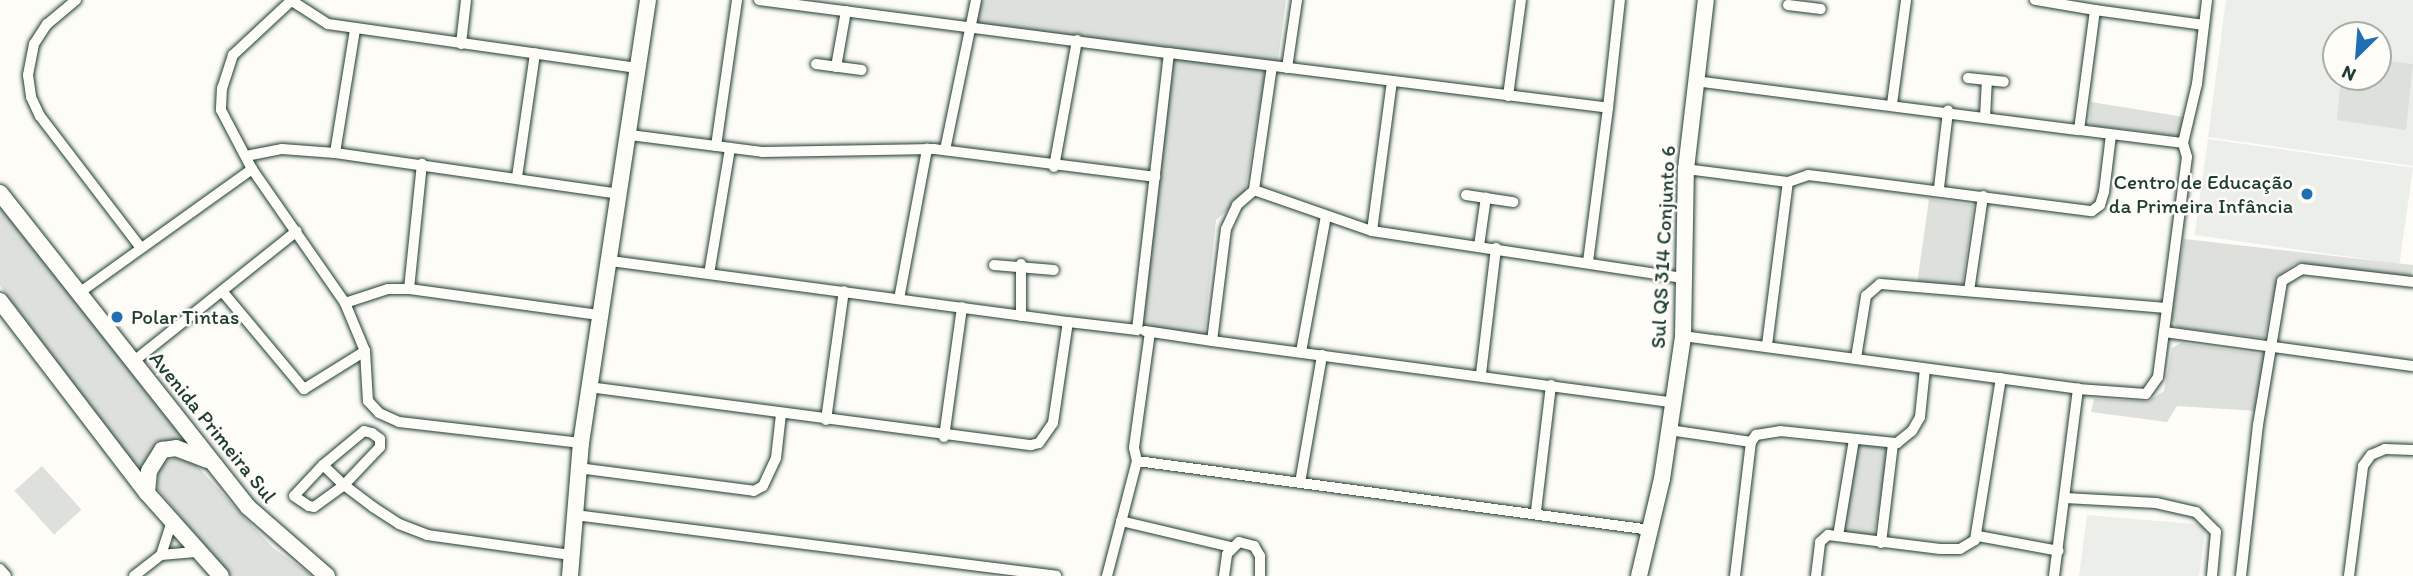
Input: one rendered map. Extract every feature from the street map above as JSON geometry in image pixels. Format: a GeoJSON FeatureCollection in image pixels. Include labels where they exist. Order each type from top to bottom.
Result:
{"type":"FeatureCollection","features":[{"type":"Feature","properties":{"kind":"street"},"geometry":{"type":"LineString","coordinates":[[76,0],[47,24],[34,44],[28,75],[31,97],[140,247]]}},
{"type":"Feature","properties":{"kind":"street"},"geometry":{"type":"LineString","coordinates":[[581,443],[399,422],[379,413],[368,401],[365,351],[345,303],[225,126],[221,110],[227,65],[240,47],[292,0],[308,15],[355,29],[639,68]]}},
{"type":"Feature","properties":{"kind":"street"},"geometry":{"type":"LineString","coordinates":[[461,44],[466,0]]}},
{"type":"Feature","properties":{"kind":"street"},"geometry":{"type":"LineString","coordinates":[[570,576],[581,443],[599,315],[630,135],[648,0]]}},
{"type":"Feature","properties":{"kind":"street"},"geometry":{"type":"LineString","coordinates":[[716,146],[737,0]]}},
{"type":"Feature","properties":{"kind":"street"},"geometry":{"type":"LineString","coordinates":[[759,0],[1608,108]]}},
{"type":"Feature","properties":{"kind":"street"},"geometry":{"type":"LineString","coordinates":[[945,150],[976,0]]}},
{"type":"Feature","properties":{"kind":"street"},"geometry":{"type":"LineString","coordinates":[[1287,68],[1297,0]]}},
{"type":"Feature","properties":{"kind":"street"},"geometry":{"type":"LineString","coordinates":[[1508,96],[1521,0]]}},
{"type":"Feature","properties":{"kind":"street"},"geometry":{"type":"LineString","coordinates":[[1588,262],[1620,0]]}},
{"type":"Feature","properties":{"kind":"street","name":"Sul QS 314 Conjunto 6"},"geometry":{"type":"LineString","coordinates":[[1639,576],[1651,530],[1683,336],[1686,169],[1706,0]]}},
{"type":"Feature","properties":{"kind":"street"},"geometry":{"type":"LineString","coordinates":[[1892,104],[1906,0]]}},
{"type":"Feature","properties":{"kind":"street"},"geometry":{"type":"LineString","coordinates":[[2035,0],[2204,25]]}},
{"type":"Feature","properties":{"kind":"street"},"geometry":{"type":"LineString","coordinates":[[1683,336],[1767,345],[2078,389],[2146,394],[2158,377],[2187,169],[2183,143],[2207,0]]}},
{"type":"Feature","properties":{"kind":"street"},"geometry":{"type":"LineString","coordinates":[[1788,5],[1807,4],[1821,9]]}},
{"type":"Feature","properties":{"kind":"street"},"geometry":{"type":"LineString","coordinates":[[2079,130],[2095,10]]}},
{"type":"Feature","properties":{"kind":"street"},"geometry":{"type":"LineString","coordinates":[[836,67],[846,11]]}},
{"type":"Feature","properties":{"kind":"street"},"geometry":{"type":"LineString","coordinates":[[335,153],[355,29]]}},
{"type":"Feature","properties":{"kind":"street"},"geometry":{"type":"LineString","coordinates":[[1054,167],[1077,40]]}},
{"type":"Feature","properties":{"kind":"street"},"geometry":{"type":"LineString","coordinates":[[517,177],[535,53]]}},
{"type":"Feature","properties":{"kind":"street"},"geometry":{"type":"LineString","coordinates":[[1137,330],[1169,53]]}},
{"type":"Feature","properties":{"kind":"street"},"geometry":{"type":"LineString","coordinates":[[816,64],[862,70]]}},
{"type":"Feature","properties":{"kind":"street"},"geometry":{"type":"LineString","coordinates":[[1212,341],[1226,229],[1237,205],[1254,190],[1272,66]]}},
{"type":"Feature","properties":{"kind":"street"},"geometry":{"type":"LineString","coordinates":[[1968,78],[2004,82]]}},
{"type":"Feature","properties":{"kind":"street"},"geometry":{"type":"LineString","coordinates":[[1985,117],[1987,80]]}},
{"type":"Feature","properties":{"kind":"street"},"geometry":{"type":"LineString","coordinates":[[1372,231],[1392,81]]}},
{"type":"Feature","properties":{"kind":"street"},"geometry":{"type":"LineString","coordinates":[[1695,81],[1948,111],[2183,143]]}},
{"type":"Feature","properties":{"kind":"street"},"geometry":{"type":"LineString","coordinates":[[1939,188],[1948,111]]}},
{"type":"Feature","properties":{"kind":"street"},"geometry":{"type":"LineString","coordinates":[[630,135],[730,148],[797,153],[945,150],[1054,167],[1155,177]]}},
{"type":"Feature","properties":{"kind":"street"},"geometry":{"type":"LineString","coordinates":[[1686,169],[1788,182],[1808,175],[1939,188],[2077,211],[2096,209],[2104,192],[2111,135]]}},
{"type":"Feature","properties":{"kind":"street"},"geometry":{"type":"LineString","coordinates":[[709,274],[730,148]]}},
{"type":"Feature","properties":{"kind":"street"},"geometry":{"type":"LineString","coordinates":[[246,156],[282,149],[335,153],[517,177],[620,194]]}},
{"type":"Feature","properties":{"kind":"street"},"geometry":{"type":"LineString","coordinates":[[899,299],[926,149]]}},
{"type":"Feature","properties":{"kind":"street"},"geometry":{"type":"LineString","coordinates":[[409,289],[422,164]]}},
{"type":"Feature","properties":{"kind":"street"},"geometry":{"type":"LineString","coordinates":[[79,293],[252,169]]}},
{"type":"Feature","properties":{"kind":"street"},"geometry":{"type":"LineString","coordinates":[[1767,345],[1788,182]]}},
{"type":"Feature","properties":{"kind":"street"},"geometry":{"type":"LineString","coordinates":[[1254,190],[1372,231],[1684,278]]}},
{"type":"Feature","properties":{"kind":"street","name":"Avenida Primeira Sul"},"geometry":{"type":"LineString","coordinates":[[0,193],[210,461],[277,536],[327,576]]}},
{"type":"Feature","properties":{"kind":"street"},"geometry":{"type":"LineString","coordinates":[[1466,195],[1513,202]]}},
{"type":"Feature","properties":{"kind":"street"},"geometry":{"type":"LineString","coordinates":[[1969,291],[1983,196]]}},
{"type":"Feature","properties":{"kind":"street"},"geometry":{"type":"LineString","coordinates":[[1479,246],[1486,197]]}},
{"type":"Feature","properties":{"kind":"street"},"geometry":{"type":"LineString","coordinates":[[1301,352],[1326,216]]}},
{"type":"Feature","properties":{"kind":"street"},"geometry":{"type":"LineString","coordinates":[[134,361],[297,231]]}},
{"type":"Feature","properties":{"kind":"street"},"geometry":{"type":"LineString","coordinates":[[1481,374],[1496,248]]}},
{"type":"Feature","properties":{"kind":"street"},"geometry":{"type":"LineString","coordinates":[[608,261],[1481,374],[1672,402]]}},
{"type":"Feature","properties":{"kind":"street"},"geometry":{"type":"LineString","coordinates":[[1021,264],[1021,316]]}},
{"type":"Feature","properties":{"kind":"street"},"geometry":{"type":"LineString","coordinates":[[994,265],[1021,264],[1054,270]]}},
{"type":"Feature","properties":{"kind":"street"},"geometry":{"type":"LineString","coordinates":[[2241,576],[2278,291],[2288,274],[2317,270],[2413,282]]}},
{"type":"Feature","properties":{"kind":"street"},"geometry":{"type":"LineString","coordinates":[[1856,358],[1865,301],[1875,286],[1887,283],[2167,308]]}},
{"type":"Feature","properties":{"kind":"street"},"geometry":{"type":"LineString","coordinates":[[345,303],[388,289],[409,289],[599,315]]}},
{"type":"Feature","properties":{"kind":"street"},"geometry":{"type":"LineString","coordinates":[[222,291],[304,389],[365,351]]}},
{"type":"Feature","properties":{"kind":"street"},"geometry":{"type":"LineString","coordinates":[[826,420],[844,292]]}},
{"type":"Feature","properties":{"kind":"street"},"geometry":{"type":"LineString","coordinates":[[0,301],[147,493],[221,576]]}},
{"type":"Feature","properties":{"kind":"street"},"geometry":{"type":"LineString","coordinates":[[944,437],[961,307]]}},
{"type":"Feature","properties":{"kind":"street"},"geometry":{"type":"LineString","coordinates":[[589,387],[944,437],[1013,445],[1039,443],[1053,423],[1068,322]]}},
{"type":"Feature","properties":{"kind":"street"},"geometry":{"type":"LineString","coordinates":[[1107,576],[1137,461],[1134,448],[1150,332]]}},
{"type":"Feature","properties":{"kind":"street"},"geometry":{"type":"LineString","coordinates":[[2164,332],[2413,366]]}},
{"type":"Feature","properties":{"kind":"street"},"geometry":{"type":"LineString","coordinates":[[1300,483],[1322,355]]}},
{"type":"Feature","properties":{"kind":"street"},"geometry":{"type":"LineString","coordinates":[[1881,543],[1893,444],[1917,425],[1925,369]]}},
{"type":"Feature","properties":{"kind":"street"},"geometry":{"type":"LineString","coordinates":[[1816,576],[1820,542],[1824,536],[1960,549],[1978,536],[2001,378]]}},
{"type":"Feature","properties":{"kind":"street"},"geometry":{"type":"LineString","coordinates":[[1536,511],[1551,385]]}},
{"type":"Feature","properties":{"kind":"street"},"geometry":{"type":"LineString","coordinates":[[2054,576],[2078,389]]}},
{"type":"Feature","properties":{"kind":"street"},"geometry":{"type":"LineString","coordinates":[[578,467],[754,491],[763,486],[776,458],[781,414]]}},
{"type":"Feature","properties":{"kind":"street"},"geometry":{"type":"LineString","coordinates":[[1669,430],[1751,442],[1763,433],[1780,431],[1893,444]]}},
{"type":"Feature","properties":{"kind":"street"},"geometry":{"type":"LineString","coordinates":[[364,431],[380,439],[380,447],[344,485],[314,507],[294,496],[323,465],[364,431]]}},
{"type":"Feature","properties":{"kind":"street"},"geometry":{"type":"LineString","coordinates":[[1838,536],[1854,439]]}},
{"type":"Feature","properties":{"kind":"street"},"geometry":{"type":"LineString","coordinates":[[1735,576],[1751,442]]}},
{"type":"Feature","properties":{"kind":"street"},"geometry":{"type":"LineString","coordinates":[[147,493],[149,471],[162,450],[176,448],[210,461]]}},
{"type":"Feature","properties":{"kind":"street"},"geometry":{"type":"LineString","coordinates":[[2348,576],[2362,467],[2371,455],[2385,449],[2413,450]]}},
{"type":"Feature","properties":{"kind":"street"},"geometry":{"type":"LineString","coordinates":[[1137,461],[1536,511],[1651,530]]}},
{"type":"Feature","properties":{"kind":"street"},"geometry":{"type":"LineString","coordinates":[[323,465],[344,485],[399,524],[427,536],[571,555]]}},
{"type":"Feature","properties":{"kind":"street"},"geometry":{"type":"LineString","coordinates":[[2065,498],[2155,503],[2196,512],[2216,532],[2212,576]]}},
{"type":"Feature","properties":{"kind":"street"},"geometry":{"type":"LineString","coordinates":[[575,515],[1056,576]]}},
{"type":"Feature","properties":{"kind":"street"},"geometry":{"type":"LineString","coordinates":[[161,555],[172,521]]}},
{"type":"Feature","properties":{"kind":"street"},"geometry":{"type":"LineString","coordinates":[[1121,521],[1231,547]]}},
{"type":"Feature","properties":{"kind":"street"},"geometry":{"type":"LineString","coordinates":[[1978,536],[2059,551]]}},
{"type":"Feature","properties":{"kind":"street"},"geometry":{"type":"LineString","coordinates":[[1224,576],[1231,547],[1239,542],[1254,546],[1260,556],[1260,576]]}},
{"type":"Feature","properties":{"kind":"street"},"geometry":{"type":"LineString","coordinates":[[134,576],[161,555],[198,552]]}},
{"type":"Feature","properties":{"kind":"street"},"geometry":{"type":"LineString","coordinates":[[0,569],[6,576]]}},
{"type":"Feature","properties":{"kind":"shaded area"},"geometry":{"type":"Polygon","coordinates":[[[974,0],[1286,0],[1277,66],[967,30],[974,0]]]}},
{"type":"Feature","properties":{"kind":"shaded area"},"geometry":{"type":"Polygon","coordinates":[[[2226,0],[2413,0],[2413,166],[2208,137],[2226,0]]]}},
{"type":"Feature","properties":{"kind":"shaded area"},"geometry":{"type":"Polygon","coordinates":[[[1173,56],[1266,71],[1244,196],[1216,220],[1204,338],[1140,329],[1173,56]]]}},
{"type":"Feature","properties":{"kind":"shaded area"},"geometry":{"type":"Polygon","coordinates":[[[2392,62],[2413,64],[2406,130],[2337,120],[2340,91],[2392,91],[2392,62]]]}},
{"type":"Feature","properties":{"kind":"shaded area"},"geometry":{"type":"Polygon","coordinates":[[[2091,102],[2184,117],[2181,136],[2093,126],[2089,123],[2091,102]]]}},
{"type":"Feature","properties":{"kind":"shaded area","name":"Centro de Educação da Primeira Infância"},"geometry":{"type":"Polygon","coordinates":[[[2208,139],[2413,168],[2399,264],[2195,235],[2208,139]]]}},
{"type":"Feature","properties":{"kind":"shaded area"},"geometry":{"type":"Polygon","coordinates":[[[1929,199],[1974,205],[1961,296],[1916,290],[1929,199]]]}},
{"type":"Feature","properties":{"kind":"shaded area"},"geometry":{"type":"Polygon","coordinates":[[[0,207],[188,442],[177,442],[141,473],[0,286],[0,207]]]}},
{"type":"Feature","properties":{"kind":"shaded area"},"geometry":{"type":"Polygon","coordinates":[[[2184,239],[2413,265],[2413,269],[2410,278],[2295,263],[2279,276],[2264,338],[2179,328],[2171,320],[2184,239]]]}},
{"type":"Feature","properties":{"kind":"shaded area"},"geometry":{"type":"Polygon","coordinates":[[[2181,343],[2267,355],[2257,411],[2177,406],[2167,422],[2091,412],[2094,399],[2148,401],[2164,391],[2172,348],[2181,343]]]}},
{"type":"Feature","properties":{"kind":"shaded area"},"geometry":{"type":"Polygon","coordinates":[[[1855,441],[1889,447],[1873,541],[1839,535],[1855,441]]]}},
{"type":"Feature","properties":{"kind":"shaded area"},"geometry":{"type":"Polygon","coordinates":[[[176,458],[194,463],[273,548],[313,576],[230,576],[157,488],[160,464],[176,458]]]}},
{"type":"Feature","properties":{"kind":"shaded area"},"geometry":{"type":"Polygon","coordinates":[[[42,466],[81,510],[54,535],[15,491],[42,466]]]}},
{"type":"Feature","properties":{"kind":"shaded area"},"geometry":{"type":"Polygon","coordinates":[[[2087,515],[2206,525],[2199,576],[2079,576],[2087,515]]]}},
{"type":"Feature","properties":{"kind":"place","name":"Centro de Educação da Primeira Infância"},"geometry":{"type":"Point","coordinates":[2307,194]}},
{"type":"Feature","properties":{"kind":"place","name":"Polar Tintas"},"geometry":{"type":"Point","coordinates":[117,317]}}]}
